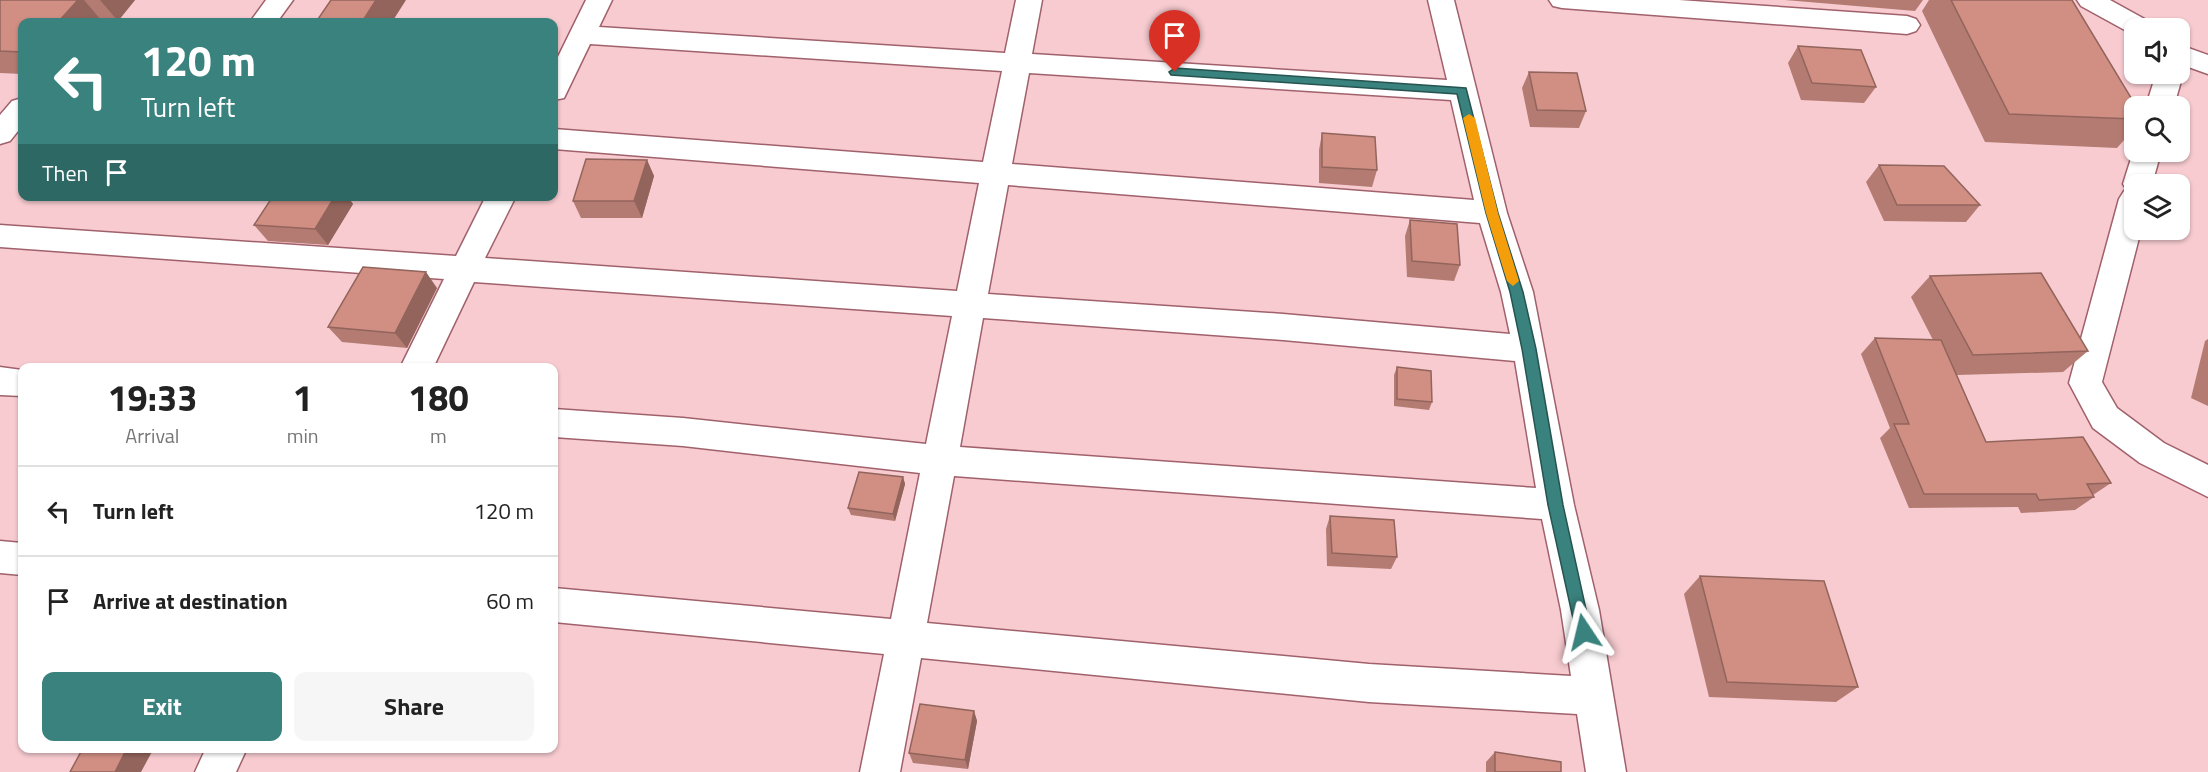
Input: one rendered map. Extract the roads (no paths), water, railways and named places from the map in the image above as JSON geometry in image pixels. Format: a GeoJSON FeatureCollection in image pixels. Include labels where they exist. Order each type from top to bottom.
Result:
{"type":"FeatureCollection","features":[{"type":"Feature","properties":{"kind":"street"},"geometry":{"type":"LineString","coordinates":[[267,18],[280,0]]}},
{"type":"Feature","properties":{"kind":"street"},"geometry":{"type":"LineString","coordinates":[[558,83],[599,0]]}},
{"type":"Feature","properties":{"kind":"street"},"geometry":{"type":"LineString","coordinates":[[880,772],[1029,0]]}},
{"type":"Feature","properties":{"kind":"street"},"geometry":{"type":"LineString","coordinates":[[1441,0],[1492,213],[1517,292],[1556,505],[1580,610],[1606,772]]}},
{"type":"Feature","properties":{"kind":"street"},"geometry":{"type":"LineString","coordinates":[[1562,0],[1907,25]]}},
{"type":"Feature","properties":{"kind":"street"},"geometry":{"type":"LineString","coordinates":[[2090,0],[2124,19]]}},
{"type":"Feature","properties":{"kind":"street"},"geometry":{"type":"LineString","coordinates":[[581,35],[1462,91]]}},
{"type":"Feature","properties":{"kind":"street"},"geometry":{"type":"LineString","coordinates":[[2190,58],[2208,66]]}},
{"type":"Feature","properties":{"kind":"street"},"geometry":{"type":"LineString","coordinates":[[0,104],[18,106]]}},
{"type":"Feature","properties":{"kind":"street"},"geometry":{"type":"LineString","coordinates":[[0,134],[18,112]]}},
{"type":"Feature","properties":{"kind":"street"},"geometry":{"type":"LineString","coordinates":[[558,139],[790,159],[1217,188],[1492,213]]}},
{"type":"Feature","properties":{"kind":"street"},"geometry":{"type":"LineString","coordinates":[[418,363],[499,201]]}},
{"type":"Feature","properties":{"kind":"street"},"geometry":{"type":"LineString","coordinates":[[0,236],[971,304],[1282,327],[1529,349]]}},
{"type":"Feature","properties":{"kind":"street"},"geometry":{"type":"LineString","coordinates":[[2124,237],[2085,383],[2105,417],[2152,453],[2208,482]]}},
{"type":"Feature","properties":{"kind":"street"},"geometry":{"type":"LineString","coordinates":[[0,381],[18,383]]}},
{"type":"Feature","properties":{"kind":"street"},"geometry":{"type":"LineString","coordinates":[[558,423],[683,432],[940,460],[1556,505]]}},
{"type":"Feature","properties":{"kind":"street"},"geometry":{"type":"LineString","coordinates":[[0,557],[18,559]]}},
{"type":"Feature","properties":{"kind":"street"},"geometry":{"type":"LineString","coordinates":[[558,605],[1369,683],[1594,696]]}},
{"type":"Feature","properties":{"kind":"street"},"geometry":{"type":"LineString","coordinates":[[215,772],[224,753]]}}]}
